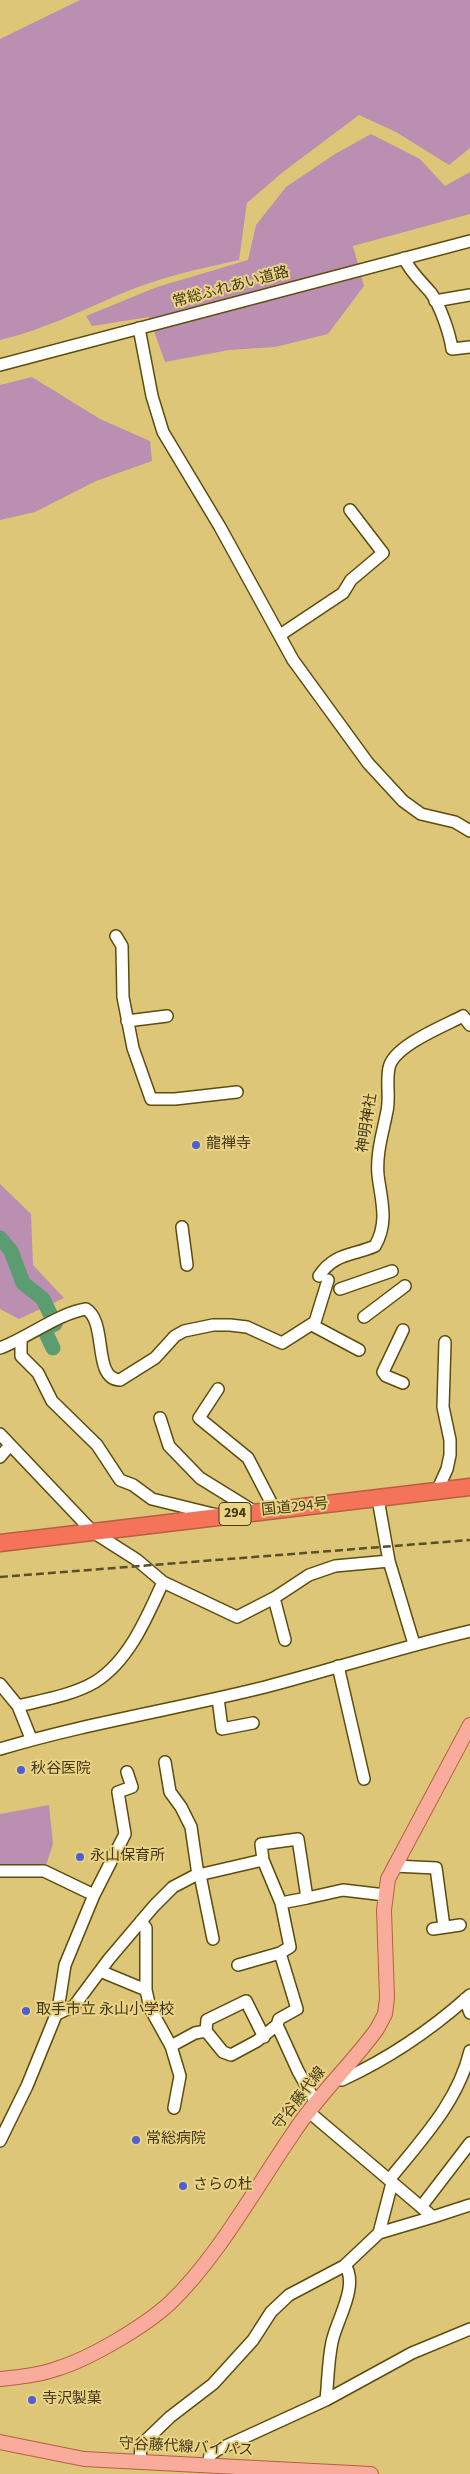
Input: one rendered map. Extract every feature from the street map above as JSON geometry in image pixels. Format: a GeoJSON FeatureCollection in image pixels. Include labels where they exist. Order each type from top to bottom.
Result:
{"type":"FeatureCollection","features":[{"type":"Feature","properties":{"kind":"highway","name":"国道294号"},"geometry":{"type":"LineString","coordinates":[[0,1543],[470,1487]]}},
{"type":"Feature","properties":{"kind":"main road","name":"守谷藤代線"},"geometry":{"type":"LineString","coordinates":[[0,2379],[42,2373],[75,2362],[109,2344],[169,2304],[220,2242],[312,2108],[366,2044],[384,2014],[388,1983],[384,1940],[385,1895],[388,1879],[470,1725]]}},
{"type":"Feature","properties":{"kind":"main road","name":"守谷藤代線バイパス"},"geometry":{"type":"LineString","coordinates":[[0,2442],[84,2459],[202,2468],[371,2474]]}},
{"type":"Feature","properties":{"kind":"street","name":"常総ふれあい道路"},"geometry":{"type":"LineString","coordinates":[[0,365],[470,240]]}},
{"type":"Feature","properties":{"kind":"street"},"geometry":{"type":"LineString","coordinates":[[404,258],[413,275],[432,294],[451,339],[452,349],[470,347]]}},
{"type":"Feature","properties":{"kind":"street"},"geometry":{"type":"LineString","coordinates":[[435,301],[470,295]]}},
{"type":"Feature","properties":{"kind":"street"},"geometry":{"type":"LineString","coordinates":[[140,328],[152,396],[163,432],[220,527],[293,660],[368,764],[397,795],[421,814],[455,822],[470,831]]}},
{"type":"Feature","properties":{"kind":"street"},"geometry":{"type":"LineString","coordinates":[[280,636],[343,593],[351,580],[383,553],[350,510]]}},
{"type":"Feature","properties":{"kind":"street"},"geometry":{"type":"LineString","coordinates":[[116,936],[122,946],[123,996],[127,1021],[133,1048],[150,1099],[175,1099],[237,1092]]}},
{"type":"Feature","properties":{"kind":"street"},"geometry":{"type":"LineString","coordinates":[[127,1021],[167,1016]]}},
{"type":"Feature","properties":{"kind":"street","name":"神明神社"},"geometry":{"type":"LineString","coordinates":[[312,1325],[318,1314],[327,1264],[342,1256],[375,1246],[382,1232],[384,1218],[377,1157],[389,1100],[389,1067],[401,1052],[426,1035],[463,1016],[470,1025]]}},
{"type":"Feature","properties":{"kind":"street"},"geometry":{"type":"LineString","coordinates":[[182,1228],[187,1265]]}},
{"type":"Feature","properties":{"kind":"street"},"geometry":{"type":"LineString","coordinates":[[340,1289],[392,1271]]}},
{"type":"Feature","properties":{"kind":"street"},"geometry":{"type":"LineString","coordinates":[[364,1317],[405,1286]]}},
{"type":"Feature","properties":{"kind":"street"},"geometry":{"type":"LineString","coordinates":[[0,1348],[21,1340],[64,1317],[86,1309],[93,1314],[96,1320],[100,1334],[100,1354],[104,1364],[112,1377],[120,1380],[155,1358],[175,1336],[184,1331],[213,1325],[247,1327],[282,1343],[312,1325],[359,1350]]}},
{"type":"Feature","properties":{"kind":"street"},"geometry":{"type":"LineString","coordinates":[[403,1330],[383,1372],[386,1376],[403,1383]]}},
{"type":"Feature","properties":{"kind":"street"},"geometry":{"type":"LineString","coordinates":[[21,1340],[21,1356],[38,1374],[52,1401],[97,1445],[120,1480],[133,1485],[152,1499],[222,1516]]}},
{"type":"Feature","properties":{"kind":"street"},"geometry":{"type":"LineString","coordinates":[[437,1491],[447,1469],[450,1455],[450,1440],[443,1407],[445,1342]]}},
{"type":"Feature","properties":{"kind":"street"},"geometry":{"type":"LineString","coordinates":[[218,1389],[199,1418],[248,1458],[275,1510]]}},
{"type":"Feature","properties":{"kind":"street"},"geometry":{"type":"LineString","coordinates":[[160,1418],[169,1446],[200,1478],[255,1512]]}},
{"type":"Feature","properties":{"kind":"street"},"geometry":{"type":"LineString","coordinates":[[0,1434],[93,1532],[141,1563],[163,1582],[237,1616],[274,1598],[309,1575],[335,1566],[389,1561]]}},
{"type":"Feature","properties":{"kind":"street"},"geometry":{"type":"LineString","coordinates":[[0,1457],[10,1445]]}},
{"type":"Feature","properties":{"kind":"street"},"geometry":{"type":"LineString","coordinates":[[378,1499],[389,1561],[414,1644]]}},
{"type":"Feature","properties":{"kind":"street"},"geometry":{"type":"LineString","coordinates":[[18,1706],[53,1698],[95,1682],[119,1663],[147,1618],[163,1582]]}},
{"type":"Feature","properties":{"kind":"street"},"geometry":{"type":"LineString","coordinates":[[274,1598],[285,1640]]}},
{"type":"Feature","properties":{"kind":"street"},"geometry":{"type":"LineString","coordinates":[[0,1749],[31,1740],[266,1687],[414,1644],[470,1631]]}},
{"type":"Feature","properties":{"kind":"street"},"geometry":{"type":"LineString","coordinates":[[338,1666],[364,1779]]}},
{"type":"Feature","properties":{"kind":"street"},"geometry":{"type":"LineString","coordinates":[[0,1684],[18,1706],[30,1736]]}},
{"type":"Feature","properties":{"kind":"street"},"geometry":{"type":"LineString","coordinates":[[218,1698],[222,1729],[253,1723]]}},
{"type":"Feature","properties":{"kind":"street"},"geometry":{"type":"LineString","coordinates":[[165,1762],[170,1792],[181,1807],[191,1828],[213,1939]]}},
{"type":"Feature","properties":{"kind":"street"},"geometry":{"type":"LineString","coordinates":[[0,2141],[27,2086],[57,2014],[65,1965],[94,1895],[125,1834],[118,1792],[132,1787],[127,1772]]}},
{"type":"Feature","properties":{"kind":"street"},"geometry":{"type":"LineString","coordinates":[[238,1965],[280,1953],[290,1947],[282,1903],[263,1860],[261,1844],[298,1839],[307,1898]]}},
{"type":"Feature","properties":{"kind":"street"},"geometry":{"type":"LineString","coordinates":[[57,2014],[74,2006],[141,1921],[173,1887],[199,1875],[263,1860]]}},
{"type":"Feature","properties":{"kind":"street"},"geometry":{"type":"LineString","coordinates":[[394,1866],[436,1868],[439,1928],[460,1925]]}},
{"type":"Feature","properties":{"kind":"street"},"geometry":{"type":"LineString","coordinates":[[0,1871],[44,1871],[94,1895]]}},
{"type":"Feature","properties":{"kind":"street"},"geometry":{"type":"LineString","coordinates":[[282,1903],[343,1890],[385,1895]]}},
{"type":"Feature","properties":{"kind":"street"},"geometry":{"type":"LineString","coordinates":[[141,1921],[146,1928],[146,1990],[150,2008],[171,2046],[180,2076],[174,2108]]}},
{"type":"Feature","properties":{"kind":"street"},"geometry":{"type":"LineString","coordinates":[[280,1953],[297,2009],[279,2019],[278,2025],[312,2108],[390,2181],[433,2217]]}},
{"type":"Feature","properties":{"kind":"street"},"geometry":{"type":"LineString","coordinates":[[100,1971],[146,1990]]}},
{"type":"Feature","properties":{"kind":"street"},"geometry":{"type":"LineString","coordinates":[[336,2078],[342,2080],[378,2064],[420,2037],[468,1997]]}},
{"type":"Feature","properties":{"kind":"street"},"geometry":{"type":"LineString","coordinates":[[468,1997],[470,2013]]}},
{"type":"Feature","properties":{"kind":"street"},"geometry":{"type":"LineString","coordinates":[[264,2036],[246,2001],[207,2020],[206,2031],[223,2052],[232,2055],[264,2036],[278,2025]]}},
{"type":"Feature","properties":{"kind":"street"},"geometry":{"type":"LineString","coordinates":[[171,2046],[195,2033],[206,2031]]}},
{"type":"Feature","properties":{"kind":"street"},"geometry":{"type":"LineString","coordinates":[[379,2233],[390,2181],[466,2081],[470,2051]]}},
{"type":"Feature","properties":{"kind":"street"},"geometry":{"type":"LineString","coordinates":[[421,2207],[470,2143]]}},
{"type":"Feature","properties":{"kind":"street"},"geometry":{"type":"LineString","coordinates":[[140,2462],[140,2445],[170,2417],[213,2384],[253,2340],[272,2312],[283,2301],[298,2290],[345,2265],[379,2233],[470,2205]]}},
{"type":"Feature","properties":{"kind":"street"},"geometry":{"type":"LineString","coordinates":[[326,2400],[332,2344],[338,2320],[346,2305],[349,2287],[350,2276],[345,2265]]}},
{"type":"Feature","properties":{"kind":"street"},"geometry":{"type":"LineString","coordinates":[[202,2468],[210,2455],[217,2450],[326,2400],[412,2353],[470,2329]]}},
{"type":"Feature","properties":{"kind":"shaded area"},"geometry":{"type":"Polygon","coordinates":[[[80,0],[470,0],[470,148],[449,165],[396,132],[359,115],[283,172],[247,203],[239,260],[148,284],[46,326],[0,340],[0,39],[80,0]]]}},
{"type":"Feature","properties":{"kind":"shaded area"},"geometry":{"type":"Polygon","coordinates":[[[371,134],[420,159],[445,186],[470,172],[470,214],[353,246],[364,286],[328,334],[275,347],[229,350],[165,362],[149,317],[92,326],[86,316],[157,287],[248,260],[256,225],[286,187],[335,154],[371,134]]]}},
{"type":"Feature","properties":{"kind":"shaded area"},"geometry":{"type":"Polygon","coordinates":[[[32,377],[100,419],[150,441],[152,461],[96,481],[35,512],[0,520],[0,385],[32,377]]]}},
{"type":"Feature","properties":{"kind":"shaded area"},"geometry":{"type":"Polygon","coordinates":[[[0,1184],[31,1214],[33,1265],[64,1298],[19,1319],[0,1309],[0,1184]]]}},
{"type":"Feature","properties":{"kind":"shaded area"},"geometry":{"type":"Polygon","coordinates":[[[49,1805],[53,1844],[44,1871],[0,1871],[0,1814],[49,1805]]]}},
{"type":"Feature","properties":{"kind":"waterway"},"geometry":{"type":"LineString","coordinates":[[0,1238],[11,1251],[23,1283],[43,1299],[55,1324],[44,1329],[53,1348]]}},
{"type":"Feature","properties":{"kind":"railway"},"geometry":{"type":"LineString","coordinates":[[0,1577],[470,1540]]}},
{"type":"Feature","properties":{"kind":"place","name":"龍禅寺"},"geometry":{"type":"Point","coordinates":[196,1145]}},
{"type":"Feature","properties":{"kind":"place","name":"秋谷医院"},"geometry":{"type":"Point","coordinates":[21,1770]}},
{"type":"Feature","properties":{"kind":"place","name":"永山保育所"},"geometry":{"type":"Point","coordinates":[80,1857]}},
{"type":"Feature","properties":{"kind":"place","name":"取手市立 永山小学校"},"geometry":{"type":"Point","coordinates":[26,2011]}},
{"type":"Feature","properties":{"kind":"place","name":"常総病院"},"geometry":{"type":"Point","coordinates":[136,2140]}},
{"type":"Feature","properties":{"kind":"place","name":"さらの杜"},"geometry":{"type":"Point","coordinates":[183,2186]}},
{"type":"Feature","properties":{"kind":"place","name":"寺沢製菓"},"geometry":{"type":"Point","coordinates":[32,2400]}}]}
